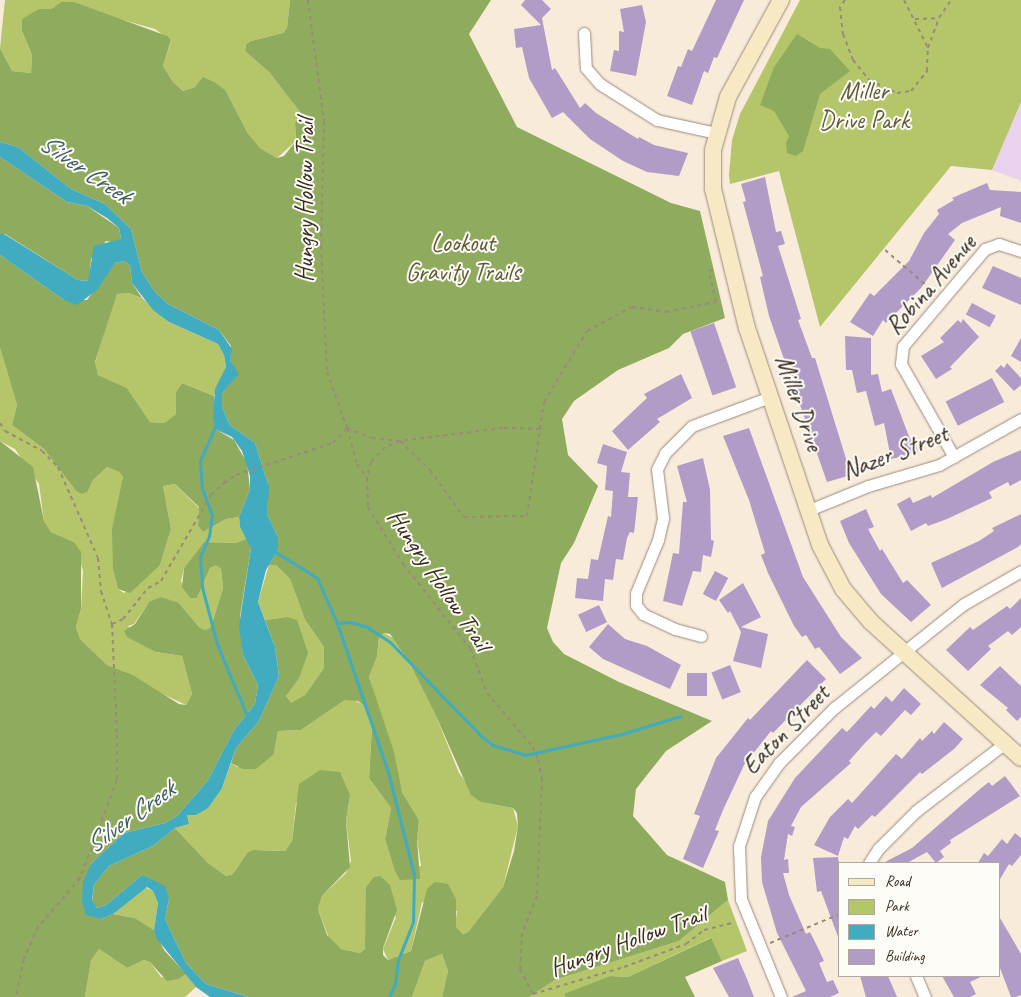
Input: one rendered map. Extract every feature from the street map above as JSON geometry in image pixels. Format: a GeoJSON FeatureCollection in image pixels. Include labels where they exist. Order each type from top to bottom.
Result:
{"type":"FeatureCollection","features":[{"type":"Feature","properties":{"kind":"street","name":"Miller Drive"},"geometry":{"type":"LineString","coordinates":[[781,0],[728,97],[716,133],[712,170],[716,203],[741,308],[828,563],[843,589],[861,612],[905,654],[1021,758]]}},
{"type":"Feature","properties":{"kind":"street"},"geometry":{"type":"LineString","coordinates":[[584,33],[586,68],[600,84],[658,120],[716,133]]}},
{"type":"Feature","properties":{"kind":"street","name":"Robina Avenue"},"geometry":{"type":"LineString","coordinates":[[954,457],[901,364],[903,346],[985,248],[998,244],[1021,251]]}},
{"type":"Feature","properties":{"kind":"street"},"geometry":{"type":"LineString","coordinates":[[701,636],[675,629],[642,614],[636,605],[636,593],[658,540],[663,518],[657,469],[665,454],[692,426],[770,397]]}},
{"type":"Feature","properties":{"kind":"street","name":"Nazer Street"},"geometry":{"type":"LineString","coordinates":[[809,510],[868,486],[922,472],[954,457],[1021,418]]}},
{"type":"Feature","properties":{"kind":"street","name":"Eaton Street"},"geometry":{"type":"LineString","coordinates":[[782,997],[741,899],[739,846],[748,811],[766,779],[779,763],[834,708],[905,654],[964,604],[1021,571]]}},
{"type":"Feature","properties":{"kind":"street"},"geometry":{"type":"LineString","coordinates":[[870,862],[878,848],[916,811],[1004,744]]}},
{"type":"Feature","properties":{"kind":"street"},"geometry":{"type":"LineString","coordinates":[[916,977],[925,997]]}},
{"type":"Feature","properties":{"kind":"path","name":"Hungry Hollow Trail"},"geometry":{"type":"LineString","coordinates":[[308,0],[324,121],[321,246],[327,372],[347,428],[357,464],[367,478]]}},
{"type":"Feature","properties":{"kind":"path"},"geometry":{"type":"LineString","coordinates":[[845,0],[840,7],[843,34],[853,60],[869,80],[897,93],[911,91],[927,70],[928,48],[939,18],[951,0]]}},
{"type":"Feature","properties":{"kind":"path"},"geometry":{"type":"LineString","coordinates":[[904,0],[908,4],[928,48]]}},
{"type":"Feature","properties":{"kind":"path"},"geometry":{"type":"LineString","coordinates":[[908,4],[912,0]]}},
{"type":"Feature","properties":{"kind":"path"},"geometry":{"type":"LineString","coordinates":[[915,19],[939,18]]}},
{"type":"Feature","properties":{"kind":"path"},"geometry":{"type":"LineString","coordinates":[[884,250],[933,291]]}},
{"type":"Feature","properties":{"kind":"path"},"geometry":{"type":"LineString","coordinates":[[400,441],[430,470],[464,517],[527,516],[544,402],[587,331],[632,307],[666,312],[716,302],[709,271],[714,269]]}},
{"type":"Feature","properties":{"kind":"path"},"geometry":{"type":"LineString","coordinates":[[0,423],[5,431],[42,451],[58,467],[98,558],[101,591],[112,624],[117,780],[80,878],[38,927],[24,959],[16,997]]}},
{"type":"Feature","properties":{"kind":"path"},"geometry":{"type":"LineString","coordinates":[[112,624],[123,619],[148,588],[161,581],[211,494],[230,479],[334,443],[347,428],[372,438],[400,441],[503,428],[540,429]]}},
{"type":"Feature","properties":{"kind":"path","name":"Hungry Hollow Trail"},"geometry":{"type":"LineString","coordinates":[[400,441],[385,447],[370,462],[367,478],[368,507],[403,564],[470,648],[488,693],[533,747],[542,778],[537,896],[522,933],[520,969],[532,995],[624,967],[686,944],[704,930],[735,922]]}},
{"type":"Feature","properties":{"kind":"path"},"geometry":{"type":"LineString","coordinates":[[770,943],[838,915]]}},
{"type":"Feature","properties":{"kind":"shaded area"},"geometry":{"type":"Polygon","coordinates":[[[1021,102],[1021,181],[992,170],[1021,102]]]}},
{"type":"Feature","properties":{"kind":"green space"},"geometry":{"type":"Polygon","coordinates":[[[5,0],[290,0],[287,28],[283,33],[251,41],[246,44],[245,51],[269,72],[300,112],[295,123],[296,141],[277,158],[260,148],[247,132],[226,91],[195,87],[183,91],[173,82],[163,66],[171,41],[155,29],[98,13],[74,2],[61,2],[51,9],[39,9],[22,31],[32,55],[31,73],[12,71],[0,48],[5,0]]]}},
{"type":"Feature","properties":{"kind":"green space","name":"Lookout Gravity Trails"},"geometry":{"type":"Polygon","coordinates":[[[290,0],[491,0],[469,34],[517,127],[671,203],[700,211],[725,318],[683,334],[669,348],[618,370],[574,401],[562,419],[568,455],[598,486],[574,543],[561,563],[547,628],[553,642],[564,654],[619,682],[712,721],[666,751],[636,789],[633,816],[667,855],[725,882],[728,900],[679,941],[555,980],[529,997],[442,997],[448,971],[442,954],[425,961],[412,997],[249,997],[206,984],[186,963],[165,919],[169,899],[142,875],[106,905],[97,908],[92,902],[94,885],[109,866],[153,846],[175,828],[208,863],[226,876],[233,874],[247,853],[253,850],[285,851],[292,841],[299,784],[320,770],[340,772],[350,795],[346,821],[350,867],[322,896],[318,909],[327,935],[341,949],[360,953],[365,949],[366,887],[374,877],[380,876],[390,885],[397,910],[383,948],[383,955],[388,960],[411,951],[427,889],[435,882],[448,884],[456,899],[456,927],[463,934],[468,932],[503,887],[514,851],[518,826],[517,813],[513,808],[481,802],[471,795],[435,714],[408,660],[390,634],[384,633],[379,637],[377,657],[369,677],[394,752],[402,792],[419,820],[417,839],[420,879],[400,880],[394,869],[385,839],[391,808],[369,778],[372,727],[363,705],[358,701],[345,700],[301,730],[278,731],[274,754],[256,769],[243,769],[231,763],[236,748],[259,721],[279,676],[275,647],[265,620],[287,617],[297,620],[308,653],[299,678],[286,696],[291,703],[305,695],[324,668],[324,647],[305,620],[290,579],[276,565],[269,565],[278,550],[278,537],[267,514],[268,484],[255,443],[230,425],[222,407],[222,393],[238,374],[230,360],[231,346],[219,330],[168,304],[155,292],[142,272],[131,229],[105,204],[71,189],[18,147],[0,142],[0,48],[12,71],[31,73],[32,55],[22,31],[22,19],[39,9],[51,9],[61,2],[74,2],[167,36],[171,40],[163,66],[173,82],[183,91],[195,87],[203,77],[216,83],[226,91],[247,132],[260,148],[277,158],[284,156],[296,141],[295,123],[300,112],[269,72],[245,51],[246,44],[251,41],[283,33],[287,28],[290,0]]]}},
{"type":"Feature","properties":{"kind":"green space","name":"Miller Drive Park"},"geometry":{"type":"Polygon","coordinates":[[[800,0],[1021,0],[1021,102],[992,170],[951,166],[820,327],[779,171],[730,184],[729,175],[732,140],[740,114],[800,0]]]}},
{"type":"Feature","properties":{"kind":"green space"},"geometry":{"type":"Polygon","coordinates":[[[797,34],[820,48],[830,49],[850,71],[820,94],[803,151],[796,156],[787,153],[786,143],[789,136],[774,111],[760,105],[774,67],[797,34]]]}},
{"type":"Feature","properties":{"kind":"green space"},"geometry":{"type":"Polygon","coordinates":[[[0,157],[67,202],[87,206],[119,228],[121,239],[117,243],[106,241],[91,259],[89,281],[78,280],[5,234],[0,234],[0,157]]]}},
{"type":"Feature","properties":{"kind":"green space"},"geometry":{"type":"Polygon","coordinates":[[[0,255],[64,300],[87,300],[115,263],[124,261],[130,265],[132,283],[142,298],[129,293],[117,294],[95,362],[98,375],[127,388],[150,422],[164,423],[176,414],[176,392],[182,383],[214,396],[217,430],[234,440],[247,463],[250,489],[239,517],[226,519],[203,532],[198,526],[199,507],[175,484],[163,486],[171,529],[160,565],[130,593],[118,589],[113,570],[112,529],[123,477],[119,472],[107,467],[93,480],[88,491],[82,494],[76,491],[44,449],[12,425],[17,405],[0,348],[0,255]]]}},
{"type":"Feature","properties":{"kind":"green space"},"geometry":{"type":"Polygon","coordinates":[[[129,293],[142,298],[169,322],[218,344],[224,355],[226,367],[214,396],[182,383],[176,392],[176,414],[164,423],[150,422],[127,388],[98,375],[95,363],[114,300],[117,294],[129,293]]]}},
{"type":"Feature","properties":{"kind":"green space"},"geometry":{"type":"Polygon","coordinates":[[[0,348],[17,405],[12,425],[44,449],[76,491],[88,491],[93,480],[107,467],[119,472],[123,477],[113,570],[118,589],[124,593],[160,565],[171,529],[163,486],[175,484],[199,508],[198,526],[203,532],[226,519],[239,517],[240,527],[248,538],[236,543],[204,542],[184,568],[181,581],[190,598],[197,598],[210,568],[216,564],[221,569],[223,588],[211,627],[205,630],[199,627],[179,603],[149,602],[134,624],[128,626],[156,652],[182,656],[192,694],[186,705],[146,686],[131,674],[107,665],[80,639],[76,627],[81,609],[83,571],[74,542],[51,532],[44,521],[39,484],[15,449],[0,441],[0,348]]]}},
{"type":"Feature","properties":{"kind":"green space"},"geometry":{"type":"Polygon","coordinates":[[[0,441],[33,467],[44,521],[51,532],[74,542],[81,552],[81,609],[76,627],[80,639],[107,665],[131,674],[179,704],[186,705],[192,694],[182,656],[156,652],[127,637],[124,631],[135,624],[149,602],[161,597],[179,603],[199,627],[205,630],[211,627],[223,588],[221,569],[216,565],[210,568],[197,598],[190,598],[182,587],[184,568],[204,542],[236,543],[248,538],[251,548],[240,616],[243,655],[258,685],[255,704],[234,730],[208,780],[177,816],[165,823],[124,833],[91,864],[82,902],[101,919],[113,914],[135,918],[154,930],[164,950],[186,974],[179,979],[167,981],[150,962],[144,960],[127,968],[99,949],[91,960],[85,997],[0,997],[0,441]]]}},
{"type":"Feature","properties":{"kind":"green space"},"geometry":{"type":"Polygon","coordinates":[[[269,565],[276,565],[290,579],[305,620],[324,647],[324,668],[305,695],[291,704],[286,696],[293,682],[287,617],[265,620],[258,602],[269,565]]]}},
{"type":"Feature","properties":{"kind":"green space"},"geometry":{"type":"Polygon","coordinates":[[[384,633],[395,639],[408,660],[435,714],[459,773],[481,802],[513,808],[518,826],[503,887],[468,932],[463,934],[455,927],[457,911],[422,902],[411,951],[388,960],[383,949],[396,917],[366,887],[367,937],[365,949],[360,953],[341,949],[330,941],[318,909],[322,896],[346,873],[351,861],[346,821],[350,795],[296,803],[292,841],[285,851],[259,850],[247,853],[233,874],[226,876],[208,863],[175,828],[189,824],[187,815],[222,788],[231,763],[237,767],[274,754],[278,731],[301,730],[345,700],[352,699],[363,705],[372,727],[369,778],[391,808],[385,839],[394,869],[421,866],[417,839],[419,820],[402,792],[369,677],[377,657],[379,637],[384,633]]]}},
{"type":"Feature","properties":{"kind":"green space"},"geometry":{"type":"Polygon","coordinates":[[[144,887],[153,891],[158,903],[154,930],[135,918],[113,914],[144,887]]]}},
{"type":"Feature","properties":{"kind":"green space"},"geometry":{"type":"Polygon","coordinates":[[[728,900],[747,951],[722,961],[710,938],[628,977],[610,976],[564,995],[565,997],[529,997],[555,980],[679,941],[728,900]]]}},
{"type":"Feature","properties":{"kind":"green space"},"geometry":{"type":"Polygon","coordinates":[[[711,938],[722,961],[685,977],[695,997],[565,997],[564,994],[610,976],[628,977],[711,938]]]}},
{"type":"Feature","properties":{"kind":"green space"},"geometry":{"type":"Polygon","coordinates":[[[99,949],[127,968],[144,960],[150,962],[161,977],[179,979],[186,974],[196,987],[185,997],[85,997],[91,959],[99,949]]]}},
{"type":"Feature","properties":{"kind":"green space"},"geometry":{"type":"Polygon","coordinates":[[[442,954],[448,971],[442,997],[412,997],[425,961],[442,954]]]}},
{"type":"Feature","properties":{"kind":"water"},"geometry":{"type":"Polygon","coordinates":[[[0,142],[18,147],[71,189],[105,204],[131,229],[142,272],[155,292],[168,304],[219,330],[232,349],[230,360],[239,374],[222,393],[222,407],[230,425],[255,443],[269,487],[267,514],[278,537],[278,550],[266,570],[258,602],[275,647],[279,676],[259,721],[236,748],[222,788],[208,808],[196,815],[187,815],[189,824],[175,828],[153,846],[109,866],[94,885],[92,900],[97,908],[106,905],[142,875],[165,886],[169,899],[165,919],[186,963],[206,984],[249,997],[210,997],[196,987],[157,939],[154,930],[158,903],[153,891],[147,887],[113,914],[101,919],[86,915],[82,902],[83,882],[91,864],[124,833],[165,823],[177,816],[208,780],[234,730],[255,704],[258,685],[243,655],[239,626],[251,548],[240,527],[239,517],[250,489],[250,476],[242,451],[232,437],[217,430],[213,420],[215,389],[226,367],[224,355],[218,344],[169,322],[153,310],[132,283],[130,265],[124,261],[115,263],[97,290],[77,305],[64,300],[0,255],[0,234],[4,234],[78,280],[88,281],[94,246],[121,239],[119,228],[107,218],[87,206],[67,202],[0,157],[0,142]]]}},
{"type":"Feature","properties":{"kind":"building"},"geometry":{"type":"Polygon","coordinates":[[[525,0],[542,0],[551,9],[542,18],[552,70],[555,68],[580,108],[585,103],[596,113],[638,139],[639,137],[654,145],[688,153],[679,176],[647,172],[623,161],[590,139],[563,112],[552,118],[529,78],[522,47],[516,48],[514,29],[541,25],[521,5],[525,0]]]}},
{"type":"Feature","properties":{"kind":"building"},"geometry":{"type":"Polygon","coordinates":[[[716,0],[744,0],[717,58],[714,57],[708,73],[704,71],[692,105],[667,96],[678,66],[681,67],[688,49],[692,51],[716,0]]]}},
{"type":"Feature","properties":{"kind":"building"},"geometry":{"type":"Polygon","coordinates":[[[642,5],[646,22],[636,76],[610,71],[614,50],[619,51],[619,31],[624,32],[620,9],[642,5]]]}},
{"type":"Feature","properties":{"kind":"building"},"geometry":{"type":"Polygon","coordinates":[[[765,177],[776,232],[781,231],[785,244],[778,246],[801,319],[798,320],[812,358],[815,358],[851,475],[827,482],[769,316],[760,277],[763,276],[743,202],[746,201],[741,184],[765,177]]]}},
{"type":"Feature","properties":{"kind":"building"},"geometry":{"type":"Polygon","coordinates":[[[987,183],[990,190],[1021,192],[1021,223],[1000,216],[1001,207],[962,223],[948,234],[955,240],[921,288],[886,323],[883,320],[873,336],[850,322],[870,293],[874,296],[909,261],[924,233],[939,214],[937,210],[954,200],[952,198],[987,183]]]}},
{"type":"Feature","properties":{"kind":"building"},"geometry":{"type":"Polygon","coordinates":[[[993,266],[1021,278],[1021,305],[982,288],[993,266]]]}},
{"type":"Feature","properties":{"kind":"building"},"geometry":{"type":"Polygon","coordinates":[[[972,303],[996,316],[990,327],[966,314],[972,303]]]}},
{"type":"Feature","properties":{"kind":"building"},"geometry":{"type":"Polygon","coordinates":[[[963,319],[979,337],[950,367],[952,369],[936,379],[921,356],[944,342],[940,338],[958,320],[961,323],[963,319]]]}},
{"type":"Feature","properties":{"kind":"building"},"geometry":{"type":"Polygon","coordinates":[[[714,323],[736,387],[713,395],[690,331],[714,323]]]}},
{"type":"Feature","properties":{"kind":"building"},"geometry":{"type":"Polygon","coordinates":[[[845,336],[871,338],[871,375],[878,374],[882,392],[891,389],[910,439],[915,438],[918,453],[891,459],[884,423],[875,426],[866,391],[857,393],[852,370],[846,370],[845,336]]]}},
{"type":"Feature","properties":{"kind":"building"},"geometry":{"type":"Polygon","coordinates":[[[1021,338],[1021,362],[1011,356],[1021,338]]]}},
{"type":"Feature","properties":{"kind":"building"},"geometry":{"type":"Polygon","coordinates":[[[1007,363],[1021,378],[1021,385],[1014,391],[995,371],[1001,365],[1004,368],[1007,363]]]}},
{"type":"Feature","properties":{"kind":"building"},"geometry":{"type":"Polygon","coordinates":[[[681,374],[692,398],[657,419],[660,422],[628,450],[612,431],[647,398],[644,394],[681,374]]]}},
{"type":"Feature","properties":{"kind":"building"},"geometry":{"type":"Polygon","coordinates":[[[992,378],[1004,402],[958,426],[946,402],[992,378]]]}},
{"type":"Feature","properties":{"kind":"building"},"geometry":{"type":"Polygon","coordinates":[[[749,428],[803,577],[841,637],[862,658],[840,674],[819,647],[815,649],[806,635],[802,637],[794,626],[761,555],[765,553],[749,500],[723,436],[749,428]]]}},
{"type":"Feature","properties":{"kind":"building"},"geometry":{"type":"Polygon","coordinates":[[[603,444],[627,452],[621,472],[630,473],[628,497],[638,497],[634,533],[630,532],[627,538],[623,560],[616,559],[613,580],[605,579],[603,601],[575,598],[577,578],[588,579],[591,559],[598,560],[608,516],[611,517],[613,491],[605,490],[607,466],[597,463],[603,444]]]}},
{"type":"Feature","properties":{"kind":"building"},"geometry":{"type":"Polygon","coordinates":[[[1021,450],[1021,480],[1010,486],[1008,482],[989,492],[992,498],[947,519],[928,526],[926,523],[911,531],[897,504],[910,497],[913,503],[931,495],[932,498],[993,462],[1021,450]]]}},
{"type":"Feature","properties":{"kind":"building"},"geometry":{"type":"Polygon","coordinates":[[[703,458],[710,490],[711,540],[714,541],[711,557],[703,555],[701,572],[693,571],[682,606],[663,601],[673,553],[679,554],[683,502],[687,502],[677,466],[703,458]]]}},
{"type":"Feature","properties":{"kind":"building"},"geometry":{"type":"Polygon","coordinates":[[[866,509],[874,527],[868,529],[880,551],[882,549],[903,583],[907,580],[931,605],[911,622],[881,594],[849,543],[840,521],[866,509]]]}},
{"type":"Feature","properties":{"kind":"building"},"geometry":{"type":"Polygon","coordinates":[[[1021,514],[1021,544],[1018,547],[942,588],[931,563],[979,541],[994,531],[992,528],[1021,514]]]}},
{"type":"Feature","properties":{"kind":"building"},"geometry":{"type":"Polygon","coordinates":[[[715,571],[728,578],[716,601],[703,594],[715,571]]]}},
{"type":"Feature","properties":{"kind":"building"},"geometry":{"type":"Polygon","coordinates":[[[743,583],[761,617],[741,627],[768,634],[761,668],[733,661],[741,632],[730,611],[728,613],[719,600],[743,583]]]}},
{"type":"Feature","properties":{"kind":"building"},"geometry":{"type":"Polygon","coordinates":[[[1021,598],[1021,627],[1012,635],[1008,631],[988,646],[991,649],[968,671],[946,650],[970,627],[973,630],[1007,606],[1010,609],[1021,598]]]}},
{"type":"Feature","properties":{"kind":"building"},"geometry":{"type":"Polygon","coordinates":[[[599,605],[607,622],[586,632],[578,615],[599,605]]]}},
{"type":"Feature","properties":{"kind":"building"},"geometry":{"type":"Polygon","coordinates":[[[608,624],[625,639],[647,646],[681,665],[670,689],[603,659],[589,647],[608,624]]]}},
{"type":"Feature","properties":{"kind":"building"},"geometry":{"type":"Polygon","coordinates":[[[807,660],[826,679],[773,733],[771,731],[744,765],[715,830],[719,831],[703,868],[683,859],[700,816],[694,814],[716,758],[748,718],[750,720],[807,660]]]}},
{"type":"Feature","properties":{"kind":"building"},"geometry":{"type":"Polygon","coordinates":[[[730,665],[741,692],[722,699],[711,672],[730,665]]]}},
{"type":"Feature","properties":{"kind":"building"},"geometry":{"type":"Polygon","coordinates":[[[1000,666],[1021,686],[1021,717],[1017,721],[1006,710],[1008,708],[980,685],[1000,666]]]}},
{"type":"Feature","properties":{"kind":"building"},"geometry":{"type":"Polygon","coordinates":[[[687,673],[707,673],[707,696],[687,696],[687,673]]]}},
{"type":"Feature","properties":{"kind":"building"},"geometry":{"type":"Polygon","coordinates":[[[904,688],[921,704],[911,715],[905,710],[881,736],[876,732],[849,761],[851,763],[801,807],[791,826],[795,827],[792,836],[788,834],[784,860],[788,859],[789,873],[783,873],[789,895],[806,934],[810,932],[824,961],[819,963],[827,982],[833,980],[839,993],[830,997],[792,997],[806,991],[777,933],[762,882],[761,857],[768,821],[795,778],[842,728],[847,732],[871,706],[874,709],[886,696],[892,702],[904,688]]]}},
{"type":"Feature","properties":{"kind":"building"},"geometry":{"type":"Polygon","coordinates":[[[944,722],[963,739],[954,749],[922,774],[920,772],[875,817],[872,815],[858,829],[855,826],[848,839],[844,837],[838,856],[814,845],[830,817],[848,799],[852,803],[896,754],[902,759],[920,738],[922,741],[932,731],[934,734],[944,722]]]}},
{"type":"Feature","properties":{"kind":"building"},"geometry":{"type":"Polygon","coordinates":[[[1005,776],[1020,796],[950,840],[951,843],[940,851],[944,857],[937,862],[927,852],[909,862],[885,862],[912,848],[989,782],[992,786],[1005,776]]]}},
{"type":"Feature","properties":{"kind":"building"},"geometry":{"type":"Polygon","coordinates":[[[1015,833],[1021,838],[1021,855],[1012,866],[1009,864],[1001,877],[1001,862],[979,862],[984,853],[988,856],[1002,839],[1007,844],[1015,833]]]}},
{"type":"Feature","properties":{"kind":"building"},"geometry":{"type":"Polygon","coordinates":[[[838,857],[838,937],[821,891],[817,892],[813,858],[838,857]]]}},
{"type":"Feature","properties":{"kind":"building"},"geometry":{"type":"Polygon","coordinates":[[[1001,920],[1021,954],[1021,995],[1011,997],[1001,971],[1001,920]]]}},
{"type":"Feature","properties":{"kind":"building"},"geometry":{"type":"Polygon","coordinates":[[[738,958],[754,997],[729,997],[713,968],[738,958]]]}},
{"type":"Feature","properties":{"kind":"building"},"geometry":{"type":"Polygon","coordinates":[[[860,977],[888,977],[897,997],[866,997],[860,977]]]}},
{"type":"Feature","properties":{"kind":"building"},"geometry":{"type":"Polygon","coordinates":[[[943,977],[981,977],[970,982],[976,994],[970,997],[954,997],[943,977]]]}},
{"type":"Feature","properties":{"kind":"waterway"},"geometry":{"type":"LineString","coordinates":[[217,422],[200,461],[202,488],[212,515],[209,536],[200,557],[202,587],[217,644],[248,718]]}},
{"type":"Feature","properties":{"kind":"waterway"},"geometry":{"type":"LineString","coordinates":[[274,551],[317,578],[337,623],[388,772],[414,875],[413,922],[398,960],[395,984],[389,997]]}},
{"type":"Feature","properties":{"kind":"waterway"},"geometry":{"type":"LineString","coordinates":[[337,623],[351,622],[367,627],[390,642],[482,737],[493,745],[525,755],[622,734],[680,716]]}},
{"type":"Feature","properties":{"kind":"water label","name":"Silver Creek"},"geometry":{"type":"Point","coordinates":[85,169]}},
{"type":"Feature","properties":{"kind":"water label","name":"Silver Creek"},"geometry":{"type":"Point","coordinates":[130,817]}}]}
